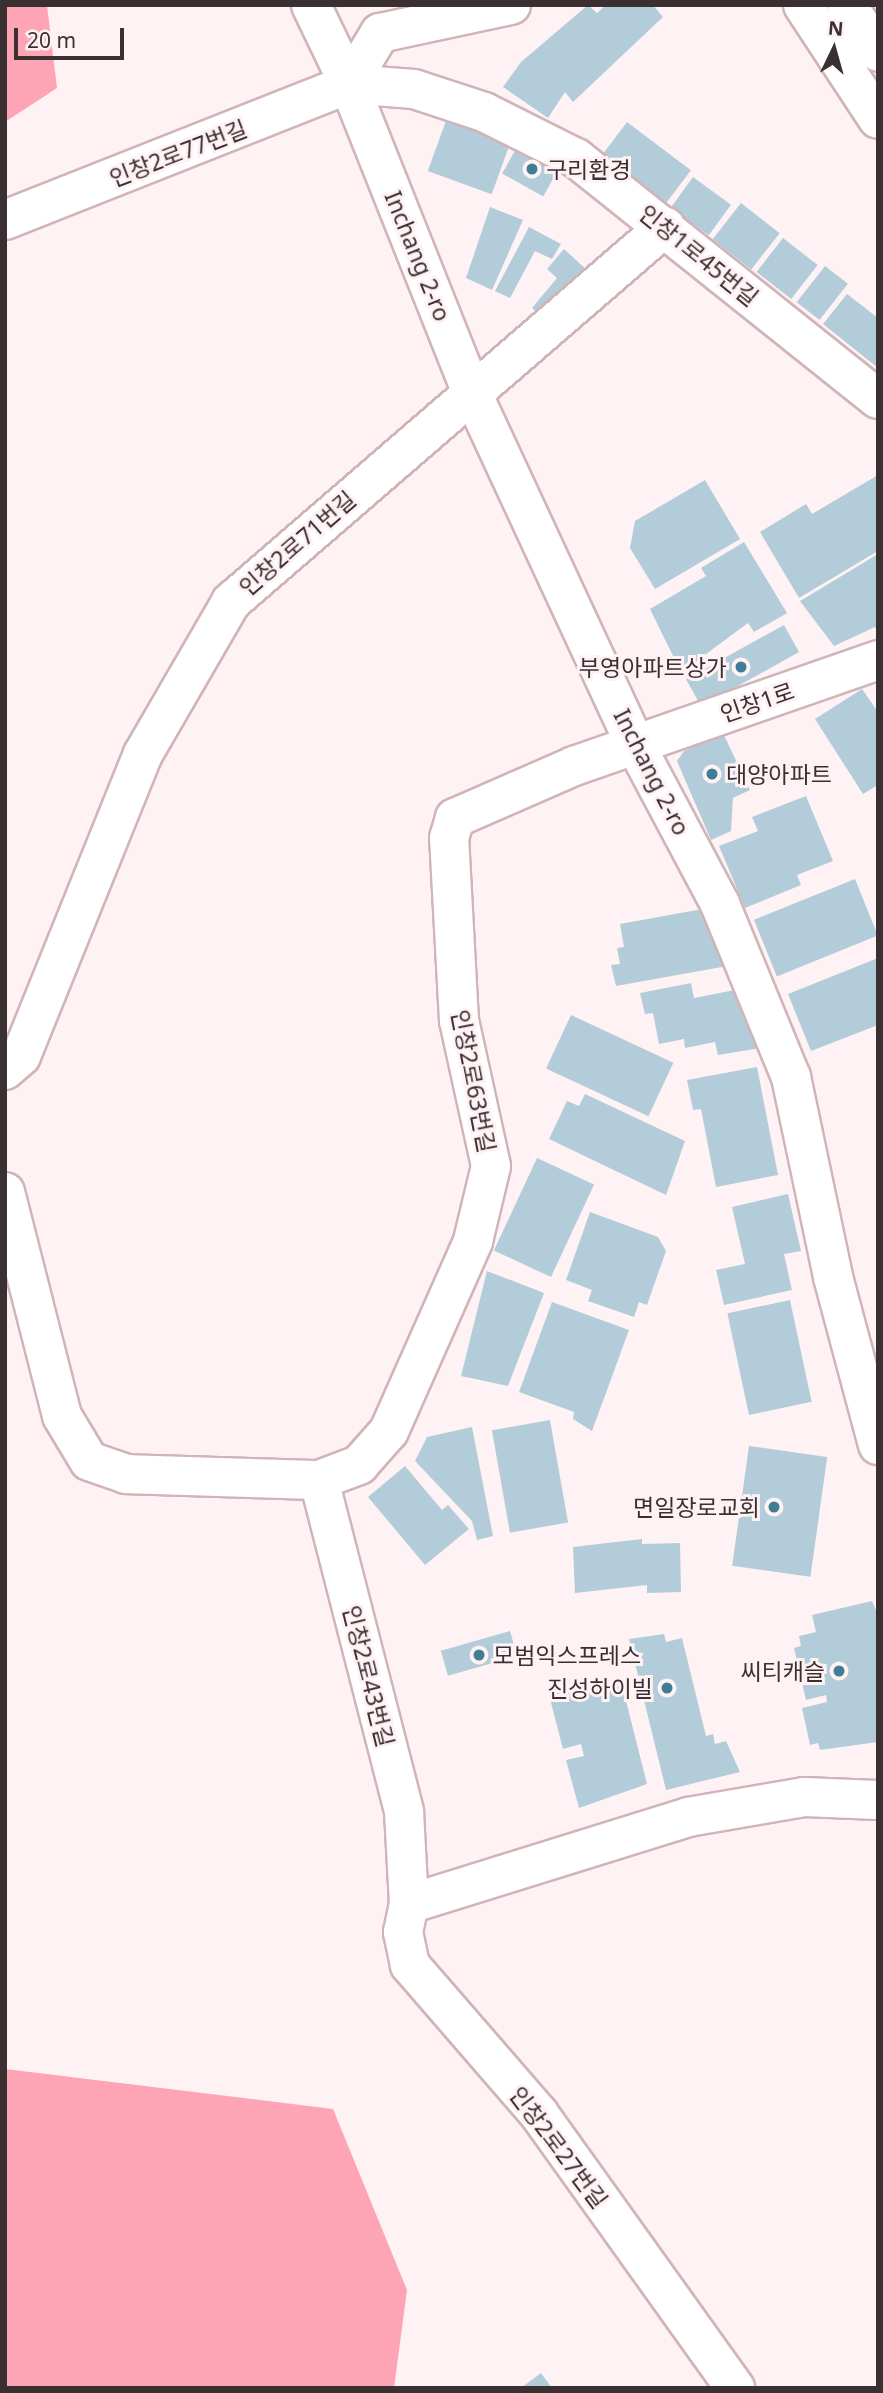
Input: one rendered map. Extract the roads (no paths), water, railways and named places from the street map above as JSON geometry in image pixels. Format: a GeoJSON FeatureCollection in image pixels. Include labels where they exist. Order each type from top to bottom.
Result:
{"type":"FeatureCollection","features":[{"type":"Feature","properties":{"kind":"street","name":"Inchang 2-ro"},"geometry":{"type":"LineString","coordinates":[[311,5],[349,84],[472,393],[635,744],[720,904],[794,1085],[833,1276],[878,1445]]}},
{"type":"Feature","properties":{"kind":"street"},"geometry":{"type":"LineString","coordinates":[[349,84],[380,33],[511,5]]}},
{"type":"Feature","properties":{"kind":"street"},"geometry":{"type":"LineString","coordinates":[[803,5],[878,119]]}},
{"type":"Feature","properties":{"kind":"street"},"geometry":{"type":"LineString","coordinates":[[847,5],[878,51]]}},
{"type":"Feature","properties":{"kind":"street","name":"인창2로77번길"},"geometry":{"type":"LineString","coordinates":[[5,220],[349,84]]}},
{"type":"Feature","properties":{"kind":"street","name":"인창1로45번길"},"geometry":{"type":"LineString","coordinates":[[349,84],[414,89],[534,135],[665,227],[878,399]]}},
{"type":"Feature","properties":{"kind":"street","name":"인창2로71번길"},"geometry":{"type":"LineString","coordinates":[[5,1070],[21,1056],[143,754],[230,602],[665,227]]}},
{"type":"Feature","properties":{"kind":"street","name":"인창1로"},"geometry":{"type":"LineString","coordinates":[[635,744],[878,660]]}},
{"type":"Feature","properties":{"kind":"street","name":"인창2로63번길"},"geometry":{"type":"LineString","coordinates":[[319,1480],[359,1465],[389,1431],[473,1241],[491,1166],[459,1021],[450,827],[470,807],[635,744]]}},
{"type":"Feature","properties":{"kind":"street"},"geometry":{"type":"LineString","coordinates":[[5,1192],[62,1416],[89,1461],[126,1474],[319,1480]]}},
{"type":"Feature","properties":{"kind":"street","name":"인창2로43번길"},"geometry":{"type":"LineString","coordinates":[[319,1480],[404,1812],[409,1904]]}},
{"type":"Feature","properties":{"kind":"street"},"geometry":{"type":"LineString","coordinates":[[409,1904],[688,1816],[804,1797],[878,1800]]}},
{"type":"Feature","properties":{"kind":"street","name":"인창2로27번길"},"geometry":{"type":"LineString","coordinates":[[409,1904],[403,1932],[410,1965],[539,2114],[735,2388]]}},
{"type":"Feature","properties":{"kind":"place","name":"구리환경"},"geometry":{"type":"Point","coordinates":[532,169]}},
{"type":"Feature","properties":{"kind":"place","name":"부영아파트상가"},"geometry":{"type":"Point","coordinates":[741,667]}},
{"type":"Feature","properties":{"kind":"place","name":"대양아파트"},"geometry":{"type":"Point","coordinates":[712,774]}},
{"type":"Feature","properties":{"kind":"place","name":"면일장로교회"},"geometry":{"type":"Point","coordinates":[774,1507]}},
{"type":"Feature","properties":{"kind":"place","name":"모범익스프레스"},"geometry":{"type":"Point","coordinates":[479,1655]}},
{"type":"Feature","properties":{"kind":"place","name":"씨티캐슬"},"geometry":{"type":"Point","coordinates":[839,1671]}},
{"type":"Feature","properties":{"kind":"place","name":"진성하이빌"},"geometry":{"type":"Point","coordinates":[667,1688]}}]}
